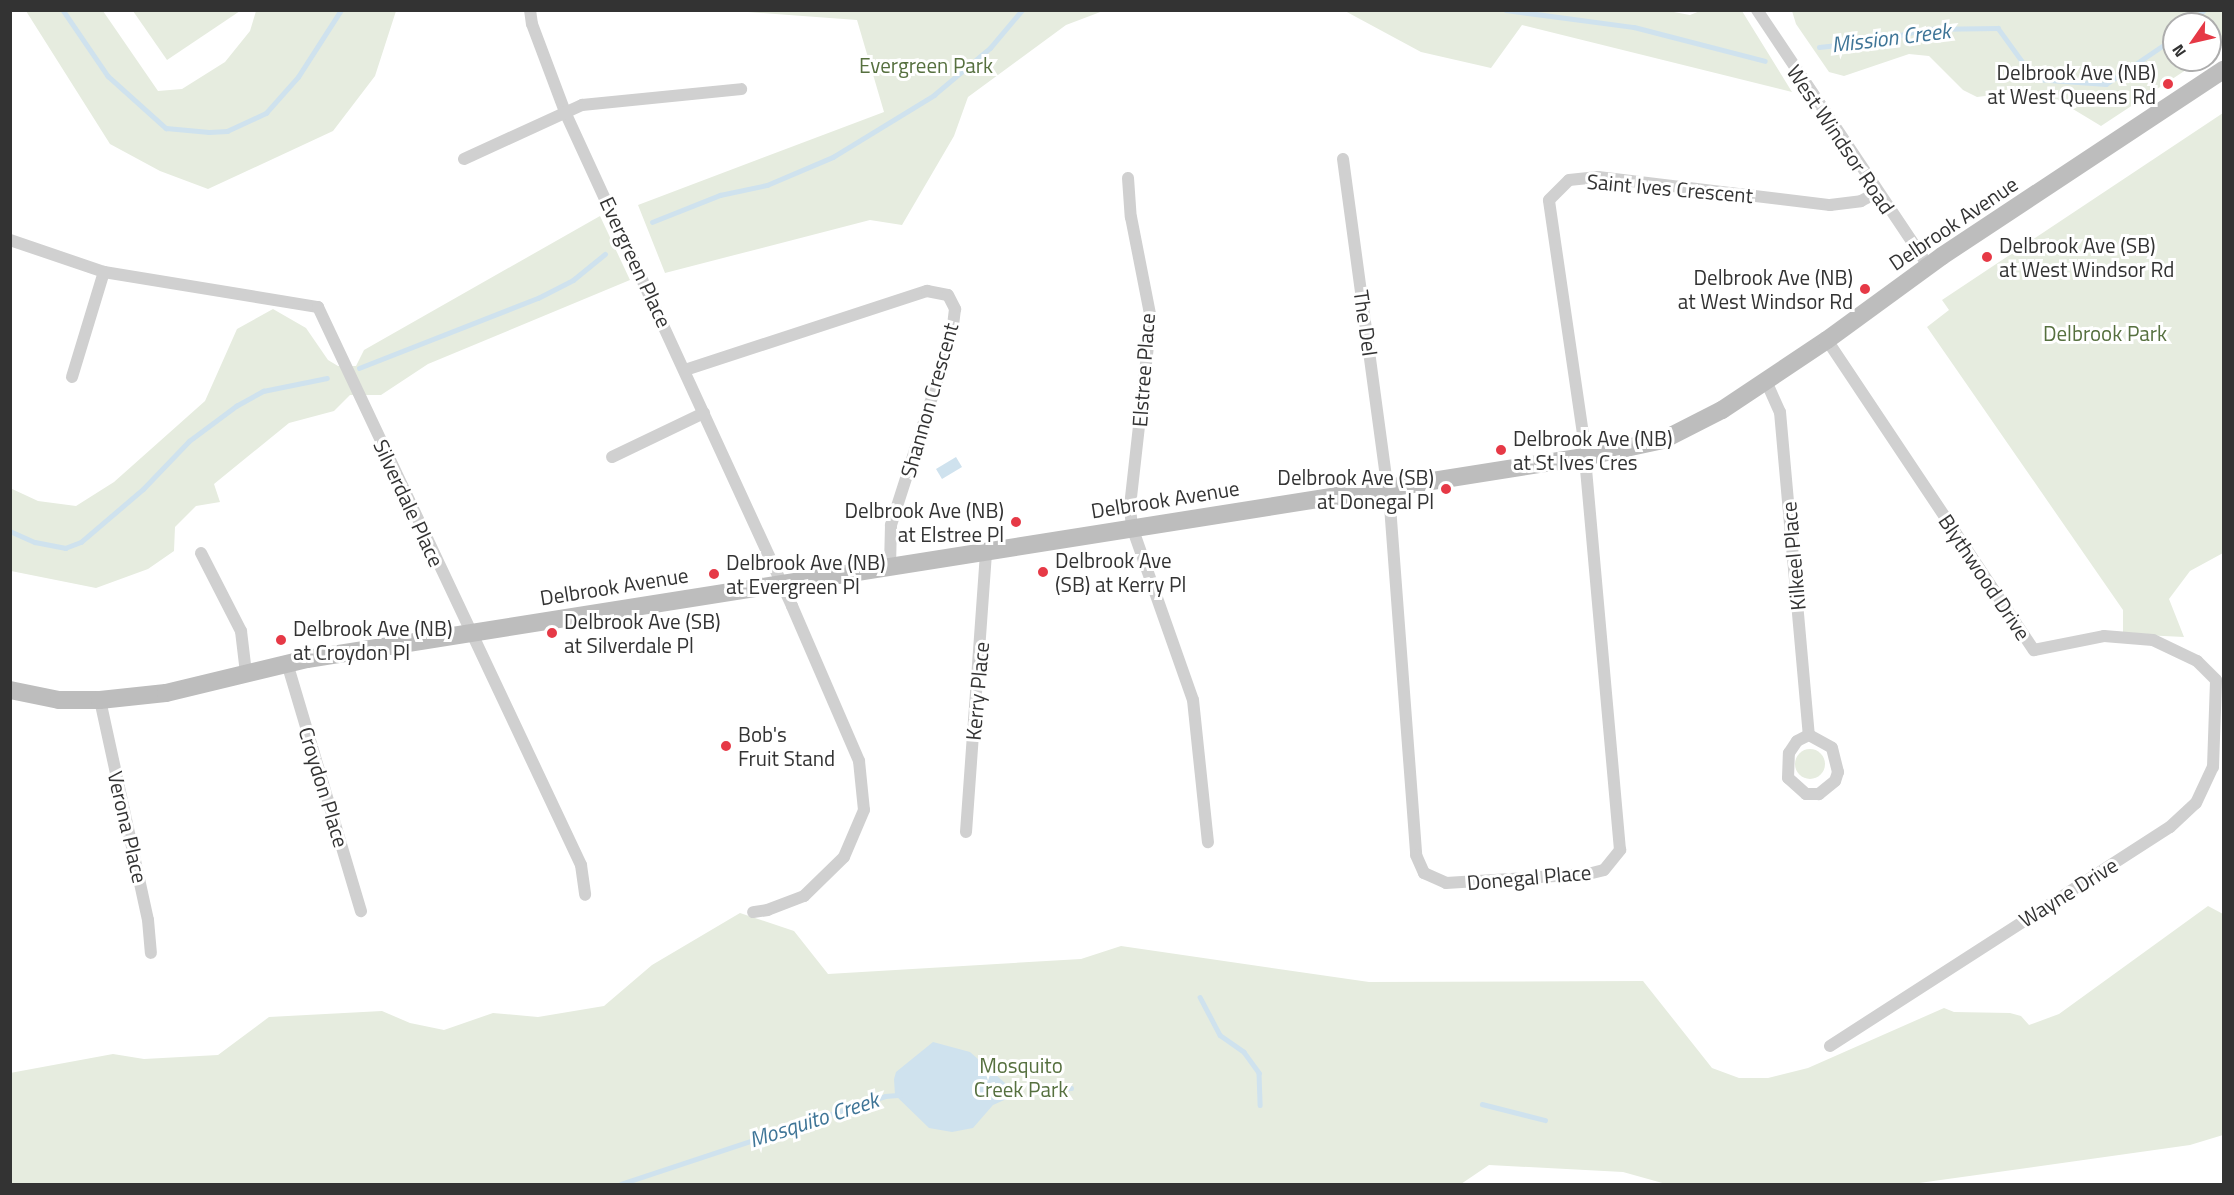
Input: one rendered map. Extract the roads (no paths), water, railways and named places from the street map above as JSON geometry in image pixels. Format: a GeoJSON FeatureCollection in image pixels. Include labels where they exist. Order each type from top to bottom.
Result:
{"type":"FeatureCollection","features":[{"type":"Feature","properties":{"kind":"street","name":"Evergreen Place"},"geometry":{"type":"LineString","coordinates":[[530,10],[532,24],[566,112],[849,734],[864,787],[864,810],[855,838],[829,875],[804,896],[768,910],[753,912]]}},
{"type":"Feature","properties":{"kind":"street","name":"West Windsor Road"},"geometry":{"type":"LineString","coordinates":[[1757,10],[1876,193],[1928,265]]}},
{"type":"Feature","properties":{"kind":"street","name":"Delbrook Avenue"},"geometry":{"type":"LineString","coordinates":[[10,690],[59,700],[100,700],[166,693],[287,663],[471,631],[1584,457],[1671,436],[1722,410],[1766,381],[1827,340],[1928,265],[2223,69]]}},
{"type":"Feature","properties":{"kind":"street"},"geometry":{"type":"LineString","coordinates":[[464,159],[582,105],[741,89]]}},
{"type":"Feature","properties":{"kind":"street","name":"The Del"},"geometry":{"type":"LineString","coordinates":[[1343,159],[1388,486]]}},
{"type":"Feature","properties":{"kind":"street","name":"Saint Ives Crescent"},"geometry":{"type":"LineString","coordinates":[[1584,457],[1549,200],[1559,187],[1569,180],[1598,177],[1830,205],[1861,201],[1876,193]]}},
{"type":"Feature","properties":{"kind":"street","name":"Elstree Place"},"geometry":{"type":"LineString","coordinates":[[1128,178],[1131,217],[1151,319],[1130,506],[1132,527],[1193,700],[1208,842]]}},
{"type":"Feature","properties":{"kind":"street","name":"Silverdale Place"},"geometry":{"type":"LineString","coordinates":[[10,240],[104,272],[318,307],[581,865],[585,895]]}},
{"type":"Feature","properties":{"kind":"street"},"geometry":{"type":"LineString","coordinates":[[72,377],[104,272]]}},
{"type":"Feature","properties":{"kind":"street","name":"Shannon Crescent"},"geometry":{"type":"LineString","coordinates":[[685,370],[927,291],[948,296],[955,309],[952,335],[891,525],[890,565]]}},
{"type":"Feature","properties":{"kind":"street","name":"Blythwood Drive"},"geometry":{"type":"LineString","coordinates":[[1827,340],[2034,650],[2104,636],[2153,640],[2197,661],[2220,678]]}},
{"type":"Feature","properties":{"kind":"street","name":"Kilkeel Place"},"geometry":{"type":"LineString","coordinates":[[1766,381],[1780,412],[1809,735]]}},
{"type":"Feature","properties":{"kind":"street"},"geometry":{"type":"LineString","coordinates":[[612,457],[704,413]]}},
{"type":"Feature","properties":{"kind":"street","name":"Donegal Place"},"geometry":{"type":"LineString","coordinates":[[1388,486],[1416,855],[1424,873],[1446,883],[1588,874],[1604,870],[1620,850],[1584,457]]}},
{"type":"Feature","properties":{"kind":"street","name":"Kerry Place"},"geometry":{"type":"LineString","coordinates":[[966,832],[986,550]]}},
{"type":"Feature","properties":{"kind":"street"},"geometry":{"type":"LineString","coordinates":[[201,553],[241,631],[246,673]]}},
{"type":"Feature","properties":{"kind":"street","name":"Croydon Place"},"geometry":{"type":"LineString","coordinates":[[287,663],[361,911]]}},
{"type":"Feature","properties":{"kind":"street","name":"Wayne Drive"},"geometry":{"type":"LineString","coordinates":[[1830,1046],[2170,827],[2196,803],[2213,767],[2220,678]]}},
{"type":"Feature","properties":{"kind":"street","name":"Verona Place"},"geometry":{"type":"LineString","coordinates":[[100,700],[148,920],[151,953]]}},
{"type":"Feature","properties":{"kind":"street"},"geometry":{"type":"LineString","coordinates":[[1809,735],[1832,748],[1836,759],[1835,781],[1819,794],[1806,794],[1788,778],[1789,753],[1797,741],[1809,735]]}},
{"type":"Feature","properties":{"kind":"water"},"geometry":{"type":"Polygon","coordinates":[[[956,457],[962,467],[942,479],[936,469],[956,457]]]}},
{"type":"Feature","properties":{"kind":"water"},"geometry":{"type":"Polygon","coordinates":[[[933,1042],[970,1052],[1013,1090],[1011,1097],[993,1105],[973,1128],[952,1132],[929,1128],[895,1095],[894,1079],[896,1072],[933,1042]]]}},
{"type":"Feature","properties":{"kind":"waterway"},"geometry":{"type":"LineString","coordinates":[[63,10],[108,76],[166,128],[209,132],[227,131],[266,113],[298,77],[341,10]]}},
{"type":"Feature","properties":{"kind":"waterway"},"geometry":{"type":"LineString","coordinates":[[652,222],[720,195],[767,185],[833,157],[934,95],[990,48],[1022,10]]}},
{"type":"Feature","properties":{"kind":"waterway","name":"Mission Creek"},"geometry":{"type":"LineString","coordinates":[[1506,10],[1634,27],[1765,61]]}},
{"type":"Feature","properties":{"kind":"waterway","name":"Mission Creek"},"geometry":{"type":"LineString","coordinates":[[1819,47],[1875,41],[1926,29],[1998,28],[2035,79],[2106,84],[2162,46]]}},
{"type":"Feature","properties":{"kind":"waterway"},"geometry":{"type":"LineString","coordinates":[[359,368],[538,298],[573,280],[605,254]]}},
{"type":"Feature","properties":{"kind":"waterway"},"geometry":{"type":"LineString","coordinates":[[10,531],[35,542],[65,548],[81,542],[143,489],[189,441],[236,406],[263,391],[327,378]]}},
{"type":"Feature","properties":{"kind":"waterway"},"geometry":{"type":"LineString","coordinates":[[1200,997],[1220,1035],[1244,1052],[1259,1073],[1260,1105]]}},
{"type":"Feature","properties":{"kind":"waterway","name":"Mosquito Creek"},"geometry":{"type":"LineString","coordinates":[[1029,1090],[1071,1088]]}},
{"type":"Feature","properties":{"kind":"waterway","name":"Mosquito Creek"},"geometry":{"type":"LineString","coordinates":[[621,1184],[885,1096],[901,1095]]}},
{"type":"Feature","properties":{"kind":"waterway"},"geometry":{"type":"LineString","coordinates":[[1482,1104],[1545,1120]]}},
{"type":"Feature","properties":{"kind":"place","name":"Delbrook Ave (NB) at West Queens Rd"},"geometry":{"type":"Point","coordinates":[2168,84]}},
{"type":"Feature","properties":{"kind":"place","name":"Delbrook Ave (SB) at West Windsor Rd"},"geometry":{"type":"Point","coordinates":[1987,257]}},
{"type":"Feature","properties":{"kind":"place","name":"Delbrook Ave (NB) at West Windsor Rd"},"geometry":{"type":"Point","coordinates":[1865,289]}},
{"type":"Feature","properties":{"kind":"place","name":"Delbrook Ave (NB) at St Ives Cres"},"geometry":{"type":"Point","coordinates":[1501,450]}},
{"type":"Feature","properties":{"kind":"place","name":"Delbrook Ave (SB) at Donegal Pl"},"geometry":{"type":"Point","coordinates":[1446,489]}},
{"type":"Feature","properties":{"kind":"place","name":"Delbrook Ave (NB) at Elstree Pl"},"geometry":{"type":"Point","coordinates":[1016,522]}},
{"type":"Feature","properties":{"kind":"place","name":"Delbrook Ave (SB) at Kerry Pl"},"geometry":{"type":"Point","coordinates":[1043,572]}},
{"type":"Feature","properties":{"kind":"place","name":"Delbrook Ave (NB) at Evergreen Pl"},"geometry":{"type":"Point","coordinates":[714,574]}},
{"type":"Feature","properties":{"kind":"place","name":"Delbrook Ave (SB) at Silverdale Pl"},"geometry":{"type":"Point","coordinates":[552,633]}},
{"type":"Feature","properties":{"kind":"place","name":"Delbrook Ave (NB) at Croydon Pl"},"geometry":{"type":"Point","coordinates":[281,640]}},
{"type":"Feature","properties":{"kind":"place","name":"Bob's Fruit Stand"},"geometry":{"type":"Point","coordinates":[726,746]}},
{"type":"Feature","properties":{"kind":"park label","name":"Evergreen Park"},"geometry":{"type":"Point","coordinates":[926,65]}},
{"type":"Feature","properties":{"kind":"park label","name":"Delbrook Park"},"geometry":{"type":"Point","coordinates":[2105,333]}},
{"type":"Feature","properties":{"kind":"park label","name":"Mosquito Creek Park"},"geometry":{"type":"Point","coordinates":[1021,1077]}}]}
